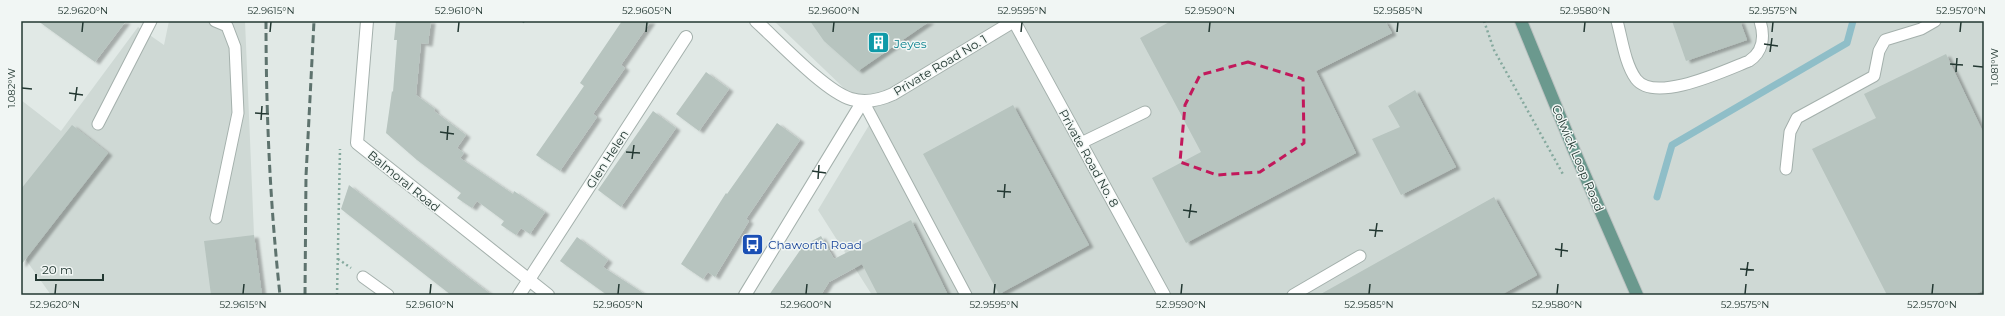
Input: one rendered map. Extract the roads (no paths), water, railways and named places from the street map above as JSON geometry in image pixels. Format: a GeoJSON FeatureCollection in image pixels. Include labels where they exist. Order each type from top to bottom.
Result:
{"type":"FeatureCollection","features":[{"type":"Feature","properties":{"kind":"main road","name":"Colwick Loop Road"},"geometry":{"type":"LineString","coordinates":[[1521,21],[1573,148],[1637,295]]}},
{"type":"Feature","properties":{"kind":"street","name":"Balmoral Road"},"geometry":{"type":"LineString","coordinates":[[367,21],[356,142],[548,295]]}},
{"type":"Feature","properties":{"kind":"street"},"geometry":{"type":"LineString","coordinates":[[745,295],[863,101],[850,99],[830,88],[756,21]]}},
{"type":"Feature","properties":{"kind":"street","name":"Private Road No. 1"},"geometry":{"type":"LineString","coordinates":[[863,101],[884,98],[893,94],[1014,21]]}},
{"type":"Feature","properties":{"kind":"street","name":"Private Road No. 8"},"geometry":{"type":"LineString","coordinates":[[1014,21],[1164,295]]}},
{"type":"Feature","properties":{"kind":"street","name":"Glen Helen"},"geometry":{"type":"LineString","coordinates":[[519,295],[686,37]]}},
{"type":"Feature","properties":{"kind":"lane"},"geometry":{"type":"LineString","coordinates":[[98,124],[151,21]]}},
{"type":"Feature","properties":{"kind":"lane"},"geometry":{"type":"LineString","coordinates":[[215,21],[227,26],[235,48],[238,113],[216,218]]}},
{"type":"Feature","properties":{"kind":"lane"},"geometry":{"type":"LineString","coordinates":[[1617,21],[1630,65],[1637,80],[1652,88],[1674,88],[1749,61],[1757,55],[1763,42],[1760,21]]}},
{"type":"Feature","properties":{"kind":"lane"},"geometry":{"type":"LineString","coordinates":[[1786,169],[1790,132],[1797,118],[1874,76],[1879,51],[1885,40],[1921,29],[1935,21]]}},
{"type":"Feature","properties":{"kind":"lane"},"geometry":{"type":"LineString","coordinates":[[863,101],[966,295]]}},
{"type":"Feature","properties":{"kind":"lane"},"geometry":{"type":"LineString","coordinates":[[1081,143],[1145,112]]}},
{"type":"Feature","properties":{"kind":"lane"},"geometry":{"type":"LineString","coordinates":[[1293,295],[1360,256]]}},
{"type":"Feature","properties":{"kind":"lane"},"geometry":{"type":"LineString","coordinates":[[364,277],[388,295]]}},
{"type":"Feature","properties":{"kind":"waterway"},"geometry":{"type":"LineString","coordinates":[[1657,197],[1672,145],[1847,43],[1853,21]]}},
{"type":"Feature","properties":{"kind":"railway"},"geometry":{"type":"LineString","coordinates":[[266,21],[269,158],[280,295]]}},
{"type":"Feature","properties":{"kind":"railway"},"geometry":{"type":"LineString","coordinates":[[305,295],[306,176],[314,21]]}},
{"type":"Feature","properties":{"kind":"place","name":"Jeyes"},"geometry":{"type":"Point","coordinates":[878,43]}},
{"type":"Feature","properties":{"kind":"place","name":"Chaworth Road"},"geometry":{"type":"Point","coordinates":[753,244]}}]}
